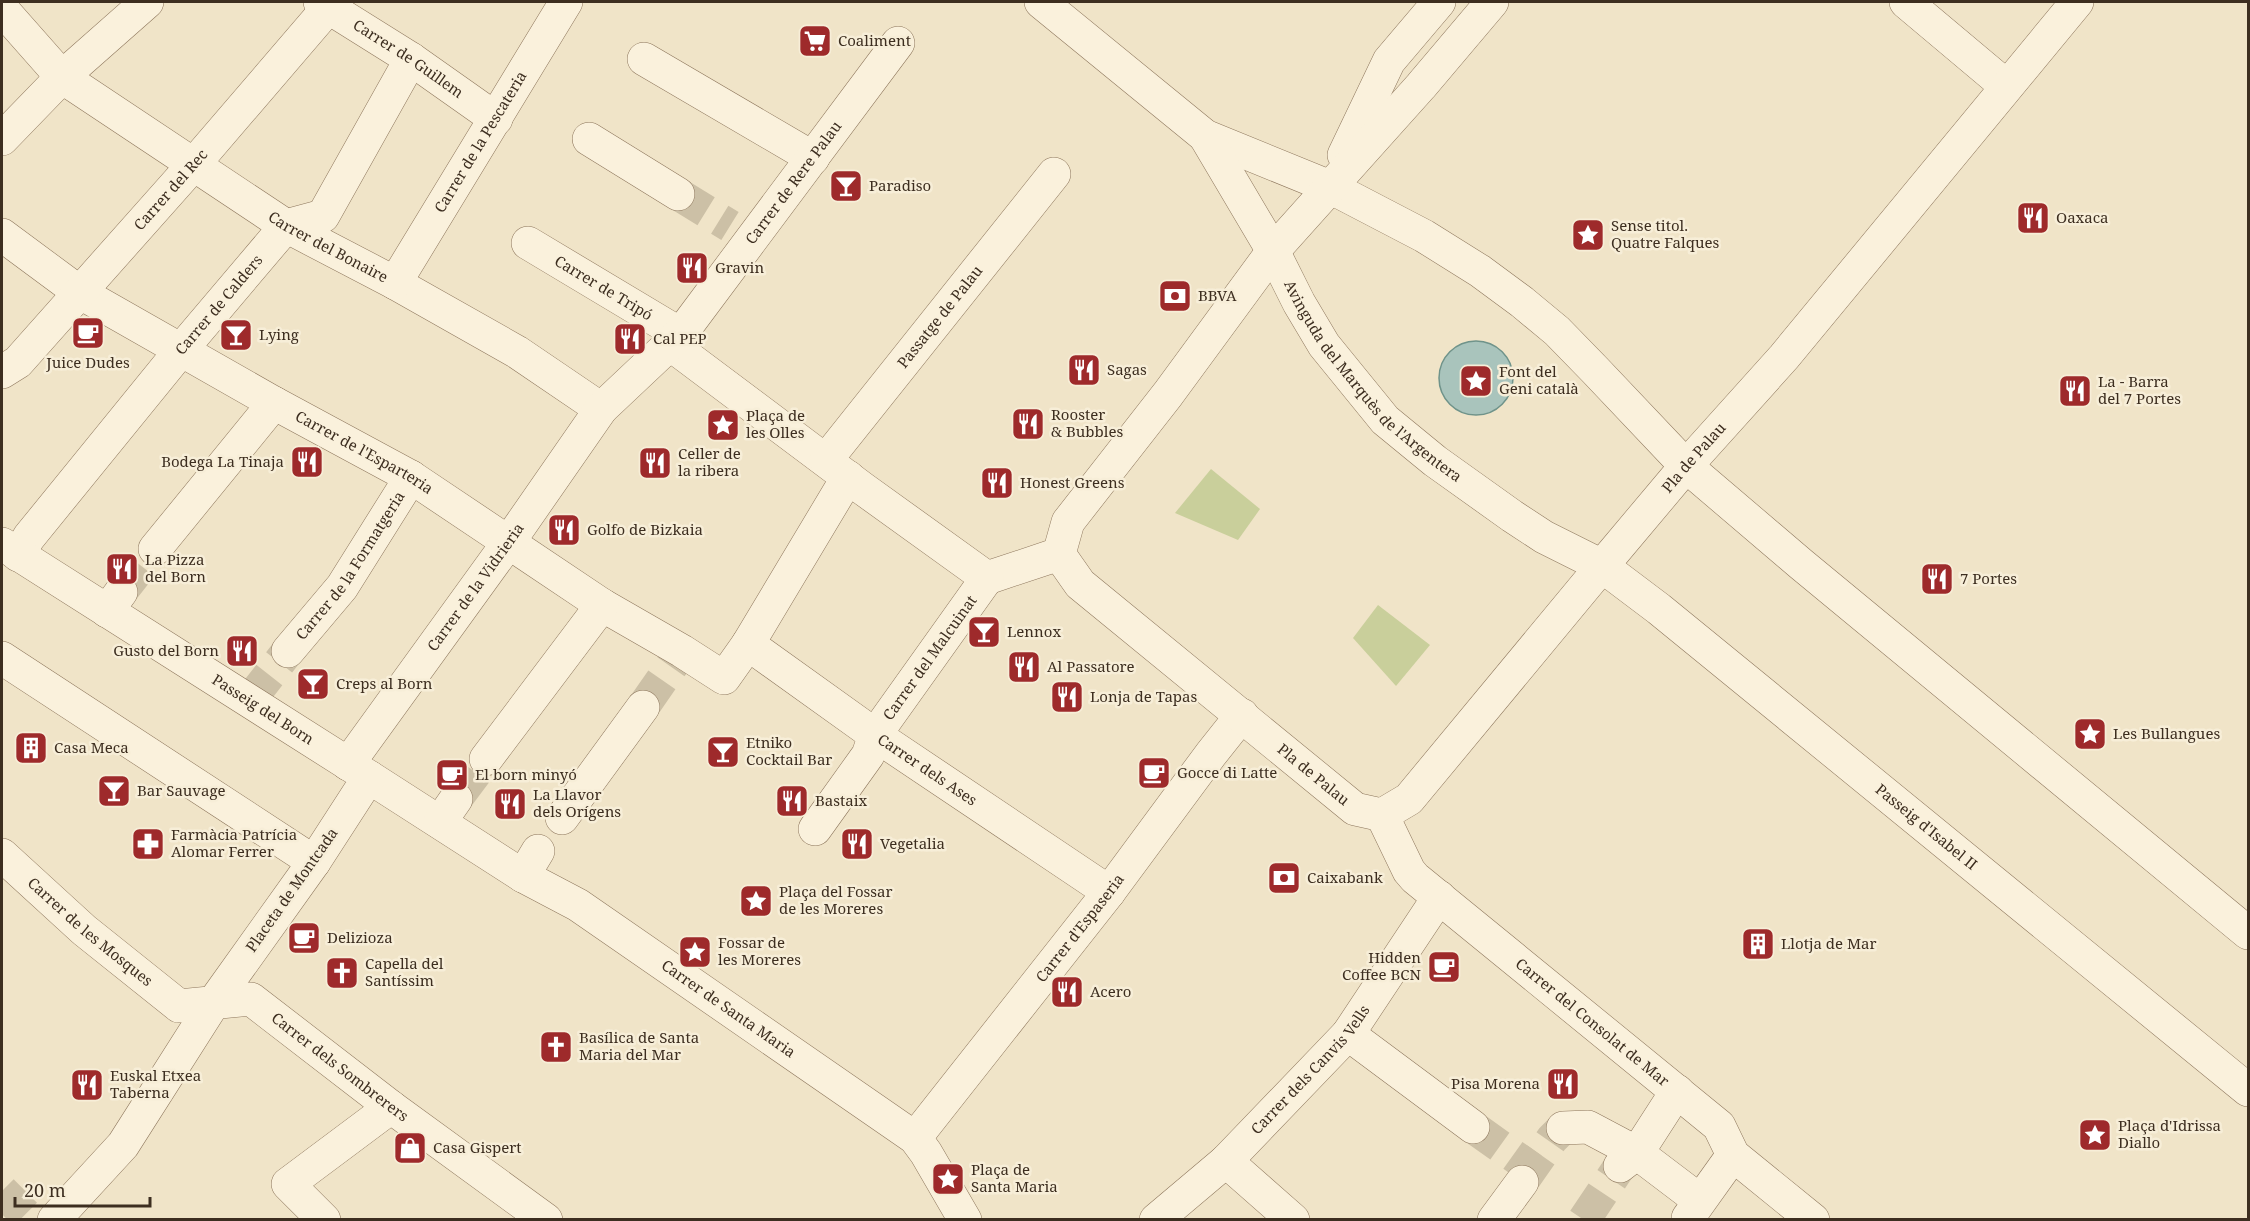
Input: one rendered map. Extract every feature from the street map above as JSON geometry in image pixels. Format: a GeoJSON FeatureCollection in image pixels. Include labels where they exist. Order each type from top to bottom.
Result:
{"type":"FeatureCollection","features":[{"type":"Feature","properties":{"kind":"street"},"geometry":{"type":"LineString","coordinates":[[2,138],[62,77],[147,2]]}},
{"type":"Feature","properties":{"kind":"street","name":"Carrer de la Pescateria"},"geometry":{"type":"LineString","coordinates":[[395,283],[566,2]]}},
{"type":"Feature","properties":{"kind":"street","name":"Avinguda del Marquès de l'Argentera"},"geometry":{"type":"LineString","coordinates":[[1041,2],[1205,136],[1330,187],[1424,236],[1522,302],[1572,346],[1686,466]]}},
{"type":"Feature","properties":{"kind":"street"},"geometry":{"type":"LineString","coordinates":[[1330,187],[1389,62],[1439,2]]}},
{"type":"Feature","properties":{"kind":"street"},"geometry":{"type":"LineString","coordinates":[[601,409],[680,334],[837,469],[987,578],[1059,554],[1068,522],[1168,394],[1273,251],[1433,72],[1492,2]]}},
{"type":"Feature","properties":{"kind":"street"},"geometry":{"type":"LineString","coordinates":[[1906,2],[2007,86]]}},
{"type":"Feature","properties":{"kind":"street","name":"Pla de Palau"},"geometry":{"type":"LineString","coordinates":[[1059,554],[1080,584],[1355,809],[1382,815],[1409,799],[1686,466],[1784,357],[2077,2]]}},
{"type":"Feature","properties":{"kind":"street","name":"Carrer de Guillem"},"geometry":{"type":"LineString","coordinates":[[327,3],[496,119]]}},
{"type":"Feature","properties":{"kind":"street","name":"Carrer del Rec"},"geometry":{"type":"LineString","coordinates":[[2,372],[18,362],[194,164],[327,3]]}},
{"type":"Feature","properties":{"kind":"street","name":"Carrer del Bonaire"},"geometry":{"type":"LineString","coordinates":[[2,9],[62,77],[286,226],[395,283],[516,352],[601,409]]}},
{"type":"Feature","properties":{"kind":"street","name":"Carrer de Rere Palau"},"geometry":{"type":"LineString","coordinates":[[680,334],[741,232],[813,158],[898,44]]}},
{"type":"Feature","properties":{"kind":"street"},"geometry":{"type":"LineString","coordinates":[[286,226],[323,216],[411,59]]}},
{"type":"Feature","properties":{"kind":"street"},"geometry":{"type":"LineString","coordinates":[[644,59],[813,158]]}},
{"type":"Feature","properties":{"kind":"street","name":"Avinguda del Marquès de l'Argentera"},"geometry":{"type":"LineString","coordinates":[[1205,136],[1273,251],[1299,303],[1324,345],[1385,420],[1435,461],[1512,516],[1544,537],[1602,566]]}},
{"type":"Feature","properties":{"kind":"street"},"geometry":{"type":"LineString","coordinates":[[589,139],[678,194]]}},
{"type":"Feature","properties":{"kind":"street","name":"Passatge de Palau"},"geometry":{"type":"LineString","coordinates":[[837,469],[1054,174]]}},
{"type":"Feature","properties":{"kind":"street","name":"Carrer de Calders"},"geometry":{"type":"LineString","coordinates":[[10,549],[29,537],[181,350],[286,226]]}},
{"type":"Feature","properties":{"kind":"street","name":"Carrer de l'Esparteria"},"geometry":{"type":"LineString","coordinates":[[2,235],[79,292],[274,403],[411,477],[602,605],[724,678],[748,644]]}},
{"type":"Feature","properties":{"kind":"street","name":"Carrer de Tripó"},"geometry":{"type":"LineString","coordinates":[[528,243],[680,334]]}},
{"type":"Feature","properties":{"kind":"street"},"geometry":{"type":"LineString","coordinates":[[155,549],[274,403]]}},
{"type":"Feature","properties":{"kind":"street","name":"Carrer de la Vidrieria"},"geometry":{"type":"LineString","coordinates":[[358,771],[508,543],[601,409]]}},
{"type":"Feature","properties":{"kind":"street"},"geometry":{"type":"LineString","coordinates":[[1686,466],[1793,558],[2248,933]]}},
{"type":"Feature","properties":{"kind":"street"},"geometry":{"type":"LineString","coordinates":[[748,644],[814,532],[837,469]]}},
{"type":"Feature","properties":{"kind":"street","name":"Carrer de la Formatgeria"},"geometry":{"type":"LineString","coordinates":[[288,651],[342,586],[411,477]]}},
{"type":"Feature","properties":{"kind":"street","name":"Passeig del Born"},"geometry":{"type":"LineString","coordinates":[[10,549],[114,602],[358,771],[448,811],[530,863]]}},
{"type":"Feature","properties":{"kind":"street","name":"Passeig d'Isabel II"},"geometry":{"type":"LineString","coordinates":[[1602,566],[1659,609],[2248,1090]]}},
{"type":"Feature","properties":{"kind":"street","name":"Carrer del Malcuinat"},"geometry":{"type":"LineString","coordinates":[[814,828],[868,754],[875,735],[987,578]]}},
{"type":"Feature","properties":{"kind":"street"},"geometry":{"type":"LineString","coordinates":[[486,759],[602,605]]}},
{"type":"Feature","properties":{"kind":"street","name":"Carrer dels Ases"},"geometry":{"type":"LineString","coordinates":[[748,644],[875,735],[1109,892]]}},
{"type":"Feature","properties":{"kind":"street"},"geometry":{"type":"LineString","coordinates":[[2,658],[314,862]]}},
{"type":"Feature","properties":{"kind":"street"},"geometry":{"type":"LineString","coordinates":[[562,818],[643,707]]}},
{"type":"Feature","properties":{"kind":"street","name":"Carrer d'Espaseria"},"geometry":{"type":"LineString","coordinates":[[920,1146],[1242,715]]}},
{"type":"Feature","properties":{"kind":"street","name":"Placeta de Montcada"},"geometry":{"type":"LineString","coordinates":[[54,1220],[123,1145],[214,1002],[314,862],[358,771]]}},
{"type":"Feature","properties":{"kind":"street","name":"Carrer del Consolat de Mar"},"geometry":{"type":"LineString","coordinates":[[1382,815],[1409,871],[1719,1126],[1733,1155],[1813,1220]]}},
{"type":"Feature","properties":{"kind":"street","name":"Carrer de les Mosques"},"geometry":{"type":"LineString","coordinates":[[2,855],[84,930],[179,1006],[214,1002]]}},
{"type":"Feature","properties":{"kind":"street","name":"Carrer de Santa Maria"},"geometry":{"type":"LineString","coordinates":[[530,863],[578,905],[920,1146]]}},
{"type":"Feature","properties":{"kind":"street","name":"Carrer dels Canvis Vells"},"geometry":{"type":"LineString","coordinates":[[1156,1220],[1226,1161],[1348,1034],[1439,897]]}},
{"type":"Feature","properties":{"kind":"street","name":"Carrer dels Sombrerers"},"geometry":{"type":"LineString","coordinates":[[214,1002],[251,999],[391,1107],[546,1220]]}},
{"type":"Feature","properties":{"kind":"street"},"geometry":{"type":"LineString","coordinates":[[1348,1034],[1473,1127]]}},
{"type":"Feature","properties":{"kind":"street"},"geometry":{"type":"LineString","coordinates":[[1628,1160],[1677,1091]]}},
{"type":"Feature","properties":{"kind":"street"},"geometry":{"type":"LineString","coordinates":[[324,1220],[288,1184],[391,1107]]}},
{"type":"Feature","properties":{"kind":"street"},"geometry":{"type":"LineString","coordinates":[[1563,1128],[1588,1127],[1693,1210],[1733,1155]]}},
{"type":"Feature","properties":{"kind":"street"},"geometry":{"type":"LineString","coordinates":[[920,1146],[965,1220]]}},
{"type":"Feature","properties":{"kind":"street"},"geometry":{"type":"LineString","coordinates":[[1226,1161],[1293,1220]]}},
{"type":"Feature","properties":{"kind":"street"},"geometry":{"type":"LineString","coordinates":[[1494,1220],[1522,1182]]}},
{"type":"Feature","properties":{"kind":"green space"},"geometry":{"type":"Polygon","coordinates":[[[1211,469],[1260,509],[1238,540],[1175,513],[1211,469]]]}},
{"type":"Feature","properties":{"kind":"green space"},"geometry":{"type":"Polygon","coordinates":[[[1378,605],[1430,645],[1396,686],[1353,638],[1378,605]]]}},
{"type":"Feature","properties":{"kind":"water"},"geometry":{"type":"Polygon","coordinates":[[[1476,341],[1490,344],[1502,352],[1510,364],[1513,378],[1510,392],[1502,404],[1490,412],[1476,415],[1462,412],[1450,404],[1442,392],[1439,378],[1442,364],[1450,352],[1462,344],[1476,341]]]}},
{"type":"Feature","properties":{"kind":"tunnel"},"geometry":{"type":"LineString","coordinates":[[678,194],[730,226]]}},
{"type":"Feature","properties":{"kind":"tunnel"},"geometry":{"type":"LineString","coordinates":[[121,592],[155,549]]}},
{"type":"Feature","properties":{"kind":"tunnel"},"geometry":{"type":"LineString","coordinates":[[249,701],[288,651]]}},
{"type":"Feature","properties":{"kind":"tunnel"},"geometry":{"type":"LineString","coordinates":[[643,707],[682,651]]}},
{"type":"Feature","properties":{"kind":"tunnel"},"geometry":{"type":"LineString","coordinates":[[456,799],[486,759]]}},
{"type":"Feature","properties":{"kind":"tunnel"},"geometry":{"type":"LineString","coordinates":[[1473,1127],[1532,1169]]}},
{"type":"Feature","properties":{"kind":"tunnel"},"geometry":{"type":"LineString","coordinates":[[1522,1182],[1552,1139],[1563,1128]]}},
{"type":"Feature","properties":{"kind":"tunnel"},"geometry":{"type":"LineString","coordinates":[[1584,1220],[1620,1166]]}},
{"type":"Feature","properties":{"kind":"tunnel"},"geometry":{"type":"LineString","coordinates":[[2,1191],[31,1220]]}},
{"type":"Feature","properties":{"kind":"place","name":"Coaliment"},"geometry":{"type":"Point","coordinates":[815,41]}},
{"type":"Feature","properties":{"kind":"place","name":"Paradiso"},"geometry":{"type":"Point","coordinates":[846,186]}},
{"type":"Feature","properties":{"kind":"place","name":"Oaxaca"},"geometry":{"type":"Point","coordinates":[2033,218]}},
{"type":"Feature","properties":{"kind":"place","name":"Sense titol. Quatre Falques"},"geometry":{"type":"Point","coordinates":[1588,235]}},
{"type":"Feature","properties":{"kind":"place","name":"Gravin"},"geometry":{"type":"Point","coordinates":[692,268]}},
{"type":"Feature","properties":{"kind":"place","name":"BBVA"},"geometry":{"type":"Point","coordinates":[1175,296]}},
{"type":"Feature","properties":{"kind":"place","name":"Juice Dudes"},"geometry":{"type":"Point","coordinates":[88,333]}},
{"type":"Feature","properties":{"kind":"place","name":"Lying"},"geometry":{"type":"Point","coordinates":[236,335]}},
{"type":"Feature","properties":{"kind":"place","name":"Cal PEP"},"geometry":{"type":"Point","coordinates":[630,339]}},
{"type":"Feature","properties":{"kind":"place","name":"Sagas"},"geometry":{"type":"Point","coordinates":[1084,370]}},
{"type":"Feature","properties":{"kind":"place","name":"Font del Geni català"},"geometry":{"type":"Point","coordinates":[1476,381]}},
{"type":"Feature","properties":{"kind":"place","name":"La - Barra del 7 Portes"},"geometry":{"type":"Point","coordinates":[2075,391]}},
{"type":"Feature","properties":{"kind":"place","name":"Rooster & Bubbles"},"geometry":{"type":"Point","coordinates":[1028,424]}},
{"type":"Feature","properties":{"kind":"place","name":"Plaça de les Olles"},"geometry":{"type":"Point","coordinates":[723,425]}},
{"type":"Feature","properties":{"kind":"place","name":"Bodega La Tinaja"},"geometry":{"type":"Point","coordinates":[307,462]}},
{"type":"Feature","properties":{"kind":"place","name":"Celler de la ribera"},"geometry":{"type":"Point","coordinates":[655,463]}},
{"type":"Feature","properties":{"kind":"place","name":"Honest Greens"},"geometry":{"type":"Point","coordinates":[997,483]}},
{"type":"Feature","properties":{"kind":"place","name":"Golfo de Bizkaia"},"geometry":{"type":"Point","coordinates":[564,530]}},
{"type":"Feature","properties":{"kind":"place","name":"La Pizza del Born"},"geometry":{"type":"Point","coordinates":[122,569]}},
{"type":"Feature","properties":{"kind":"place","name":"7 Portes"},"geometry":{"type":"Point","coordinates":[1937,579]}},
{"type":"Feature","properties":{"kind":"place","name":"Lennox"},"geometry":{"type":"Point","coordinates":[984,632]}},
{"type":"Feature","properties":{"kind":"place","name":"Gusto del Born"},"geometry":{"type":"Point","coordinates":[242,651]}},
{"type":"Feature","properties":{"kind":"place","name":"Al Passatore"},"geometry":{"type":"Point","coordinates":[1024,667]}},
{"type":"Feature","properties":{"kind":"place","name":"Creps al Born"},"geometry":{"type":"Point","coordinates":[313,684]}},
{"type":"Feature","properties":{"kind":"place","name":"Lonja de Tapas"},"geometry":{"type":"Point","coordinates":[1067,697]}},
{"type":"Feature","properties":{"kind":"place","name":"Les Bullangues"},"geometry":{"type":"Point","coordinates":[2090,734]}},
{"type":"Feature","properties":{"kind":"place","name":"Casa Meca"},"geometry":{"type":"Point","coordinates":[31,748]}},
{"type":"Feature","properties":{"kind":"place","name":"Etniko Cocktail Bar"},"geometry":{"type":"Point","coordinates":[723,752]}},
{"type":"Feature","properties":{"kind":"place","name":"Gocce di Latte"},"geometry":{"type":"Point","coordinates":[1154,773]}},
{"type":"Feature","properties":{"kind":"place","name":"El born minyó"},"geometry":{"type":"Point","coordinates":[452,775]}},
{"type":"Feature","properties":{"kind":"place","name":"Bar Sauvage"},"geometry":{"type":"Point","coordinates":[114,791]}},
{"type":"Feature","properties":{"kind":"place","name":"Bastaix"},"geometry":{"type":"Point","coordinates":[792,801]}},
{"type":"Feature","properties":{"kind":"place","name":"La Llavor dels Orígens"},"geometry":{"type":"Point","coordinates":[510,804]}},
{"type":"Feature","properties":{"kind":"place","name":"Farmàcia Patrícia Alomar Ferrer"},"geometry":{"type":"Point","coordinates":[148,844]}},
{"type":"Feature","properties":{"kind":"place","name":"Vegetalia"},"geometry":{"type":"Point","coordinates":[857,844]}},
{"type":"Feature","properties":{"kind":"place","name":"Caixabank"},"geometry":{"type":"Point","coordinates":[1284,878]}},
{"type":"Feature","properties":{"kind":"place","name":"Plaça del Fossar de les Moreres"},"geometry":{"type":"Point","coordinates":[756,901]}},
{"type":"Feature","properties":{"kind":"place","name":"Delizioza"},"geometry":{"type":"Point","coordinates":[304,938]}},
{"type":"Feature","properties":{"kind":"place","name":"Llotja de Mar"},"geometry":{"type":"Point","coordinates":[1758,944]}},
{"type":"Feature","properties":{"kind":"place","name":"Fossar de les Moreres"},"geometry":{"type":"Point","coordinates":[695,952]}},
{"type":"Feature","properties":{"kind":"place","name":"Hidden Coffee BCN"},"geometry":{"type":"Point","coordinates":[1444,967]}},
{"type":"Feature","properties":{"kind":"place","name":"Capella del Santíssim"},"geometry":{"type":"Point","coordinates":[342,973]}},
{"type":"Feature","properties":{"kind":"place","name":"Acero"},"geometry":{"type":"Point","coordinates":[1067,992]}},
{"type":"Feature","properties":{"kind":"place","name":"Basílica de Santa Maria del Mar"},"geometry":{"type":"Point","coordinates":[556,1047]}},
{"type":"Feature","properties":{"kind":"place","name":"Pisa Morena"},"geometry":{"type":"Point","coordinates":[1563,1084]}},
{"type":"Feature","properties":{"kind":"place","name":"Euskal Etxea Taberna"},"geometry":{"type":"Point","coordinates":[87,1085]}},
{"type":"Feature","properties":{"kind":"place","name":"Plaça d'Idrissa Diallo"},"geometry":{"type":"Point","coordinates":[2095,1135]}},
{"type":"Feature","properties":{"kind":"place","name":"Casa Gispert"},"geometry":{"type":"Point","coordinates":[410,1148]}},
{"type":"Feature","properties":{"kind":"place","name":"Plaça de Santa Maria"},"geometry":{"type":"Point","coordinates":[948,1179]}}]}
